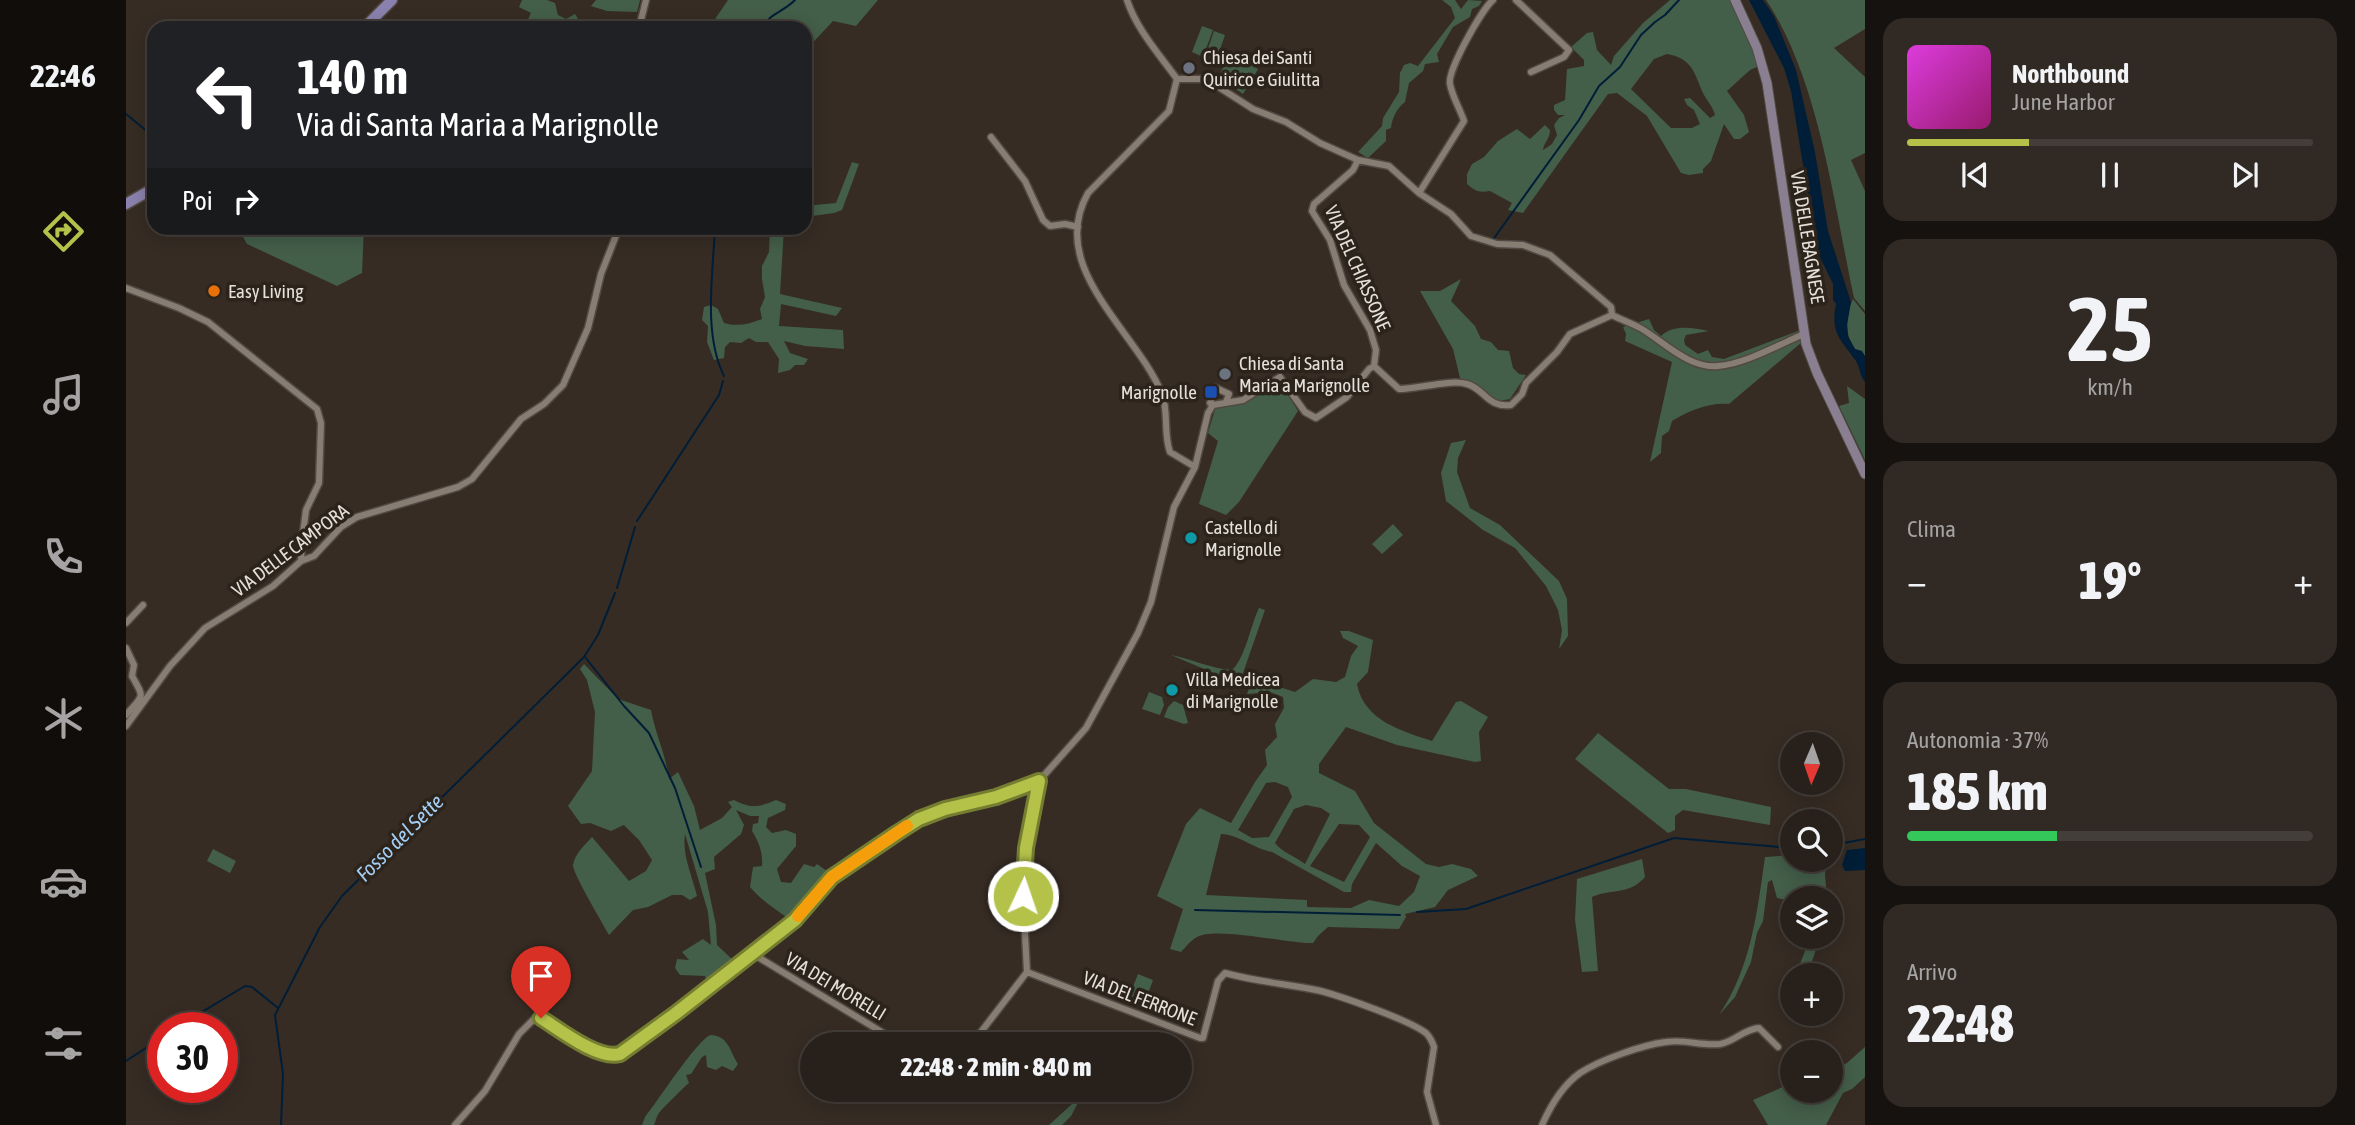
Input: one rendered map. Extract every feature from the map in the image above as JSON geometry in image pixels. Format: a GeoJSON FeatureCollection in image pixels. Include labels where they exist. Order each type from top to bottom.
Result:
{"type":"FeatureCollection","features":[{"type":"Feature","properties":{"kind":"main road"},"geometry":{"type":"LineString","coordinates":[[371,21],[392,0]]}},
{"type":"Feature","properties":{"kind":"main road","name":"VIA DELLE BAGNESE"},"geometry":{"type":"LineString","coordinates":[[1735,0],[1757,48],[1768,83],[1804,334],[1817,373],[1865,474]]}},
{"type":"Feature","properties":{"kind":"main road"},"geometry":{"type":"LineString","coordinates":[[126,204],[147,192]]}},
{"type":"Feature","properties":{"kind":"street"},"geometry":{"type":"LineString","coordinates":[[641,21],[646,0]]}},
{"type":"Feature","properties":{"kind":"street"},"geometry":{"type":"LineString","coordinates":[[1127,0],[1148,40],[1177,79]]}},
{"type":"Feature","properties":{"kind":"street"},"geometry":{"type":"LineString","coordinates":[[1419,193],[1464,121],[1449,82],[1452,68],[1481,12],[1493,0]]}},
{"type":"Feature","properties":{"kind":"street"},"geometry":{"type":"LineString","coordinates":[[1516,0],[1570,50],[1564,57],[1531,72]]}},
{"type":"Feature","properties":{"kind":"street"},"geometry":{"type":"LineString","coordinates":[[1177,79],[1206,79],[1253,108],[1286,122],[1320,143],[1358,160],[1389,166],[1419,193],[1451,214],[1476,239],[1497,244],[1523,245],[1550,256],[1611,307],[1612,315]]}},
{"type":"Feature","properties":{"kind":"street"},"geometry":{"type":"LineString","coordinates":[[1177,79],[1169,111],[1088,193],[1078,227],[1079,255],[1083,268],[1162,393],[1170,452],[1195,467]]}},
{"type":"Feature","properties":{"kind":"street"},"geometry":{"type":"LineString","coordinates":[[991,137],[1025,181],[1043,220],[1050,226],[1078,227]]}},
{"type":"Feature","properties":{"kind":"street","name":"VIA DEL CHIASSONE"},"geometry":{"type":"LineString","coordinates":[[1358,160],[1353,170],[1314,204],[1312,211],[1330,240],[1345,285],[1370,330],[1376,350],[1374,366]]}},
{"type":"Feature","properties":{"kind":"street","name":"VIA DELLE CAMPORA"},"geometry":{"type":"LineString","coordinates":[[126,726],[170,666],[205,628],[273,586],[302,561],[314,555],[350,520],[464,484],[486,463],[521,419],[544,404],[563,385],[588,328],[601,274],[616,235]]}},
{"type":"Feature","properties":{"kind":"street"},"geometry":{"type":"LineString","coordinates":[[126,288],[208,322],[317,408],[321,423],[319,483],[306,510],[302,561]]}},
{"type":"Feature","properties":{"kind":"street"},"geometry":{"type":"LineString","coordinates":[[455,1125],[485,1091],[519,1034],[536,1017],[605,1055],[620,1054],[795,920],[832,877],[919,819],[945,809],[1021,789],[1039,781],[1086,728],[1138,633],[1151,602],[1174,507],[1195,467],[1208,412],[1213,405],[1243,400],[1280,377],[1305,412],[1316,418],[1347,397],[1374,366],[1399,389],[1466,384],[1498,405],[1511,405],[1522,394],[1526,383],[1557,352],[1570,334],[1612,315],[1640,328],[1679,355],[1705,366],[1738,361],[1804,334]]}},
{"type":"Feature","properties":{"kind":"street"},"geometry":{"type":"LineString","coordinates":[[1213,405],[1210,403],[1216,388],[1229,394],[1226,402]]}},
{"type":"Feature","properties":{"kind":"street"},"geometry":{"type":"LineString","coordinates":[[126,623],[143,605]]}},
{"type":"Feature","properties":{"kind":"street"},"geometry":{"type":"LineString","coordinates":[[126,648],[134,665],[129,672],[142,690],[142,695],[126,715]]}},
{"type":"Feature","properties":{"kind":"street"},"geometry":{"type":"LineString","coordinates":[[981,1032],[1027,972],[1023,896],[1026,848],[1039,781]]}},
{"type":"Feature","properties":{"kind":"street","name":"VIA DEI MORELLI"},"geometry":{"type":"LineString","coordinates":[[753,954],[882,1032]]}},
{"type":"Feature","properties":{"kind":"street","name":"VIA DEL FERRONE"},"geometry":{"type":"LineString","coordinates":[[1027,972],[1200,1038],[1203,1038],[1218,981],[1225,973],[1257,982],[1321,992],[1398,1019],[1414,1025],[1432,1040],[1434,1046],[1427,1092],[1436,1125]]}},
{"type":"Feature","properties":{"kind":"street"},"geometry":{"type":"LineString","coordinates":[[1542,1125],[1559,1095],[1578,1074],[1623,1055],[1664,1042],[1722,1044],[1751,1029],[1759,1028],[1778,1047]]}},
{"type":"Feature","properties":{"kind":"green space"},"geometry":{"type":"Polygon","coordinates":[[[522,0],[547,0],[555,3],[558,15],[566,19],[575,14],[579,21],[527,21],[531,13],[519,7],[522,0]]]}},
{"type":"Feature","properties":{"kind":"green space"},"geometry":{"type":"Polygon","coordinates":[[[596,0],[640,0],[637,12],[607,11],[591,6],[596,0]]]}},
{"type":"Feature","properties":{"kind":"green space"},"geometry":{"type":"Polygon","coordinates":[[[728,0],[878,0],[856,26],[833,21],[812,44],[812,21],[714,21],[728,0]]]}},
{"type":"Feature","properties":{"kind":"green space"},"geometry":{"type":"Polygon","coordinates":[[[1442,0],[1455,0],[1461,9],[1468,0],[1482,1],[1472,9],[1470,17],[1453,27],[1437,54],[1439,62],[1425,64],[1423,71],[1409,83],[1405,102],[1395,113],[1391,128],[1386,130],[1386,141],[1368,158],[1358,152],[1382,126],[1383,118],[1399,92],[1400,73],[1404,65],[1410,63],[1418,66],[1455,18],[1451,7],[1442,0]]]}},
{"type":"Feature","properties":{"kind":"green space"},"geometry":{"type":"Polygon","coordinates":[[[1670,0],[1731,0],[1751,40],[1759,66],[1750,70],[1727,91],[1744,115],[1749,132],[1740,139],[1734,139],[1724,124],[1711,161],[1703,169],[1703,173],[1681,173],[1647,116],[1617,93],[1608,94],[1523,213],[1508,210],[1512,203],[1490,191],[1477,191],[1467,184],[1467,174],[1472,164],[1484,157],[1498,141],[1517,129],[1530,139],[1545,125],[1550,130],[1543,150],[1552,144],[1557,135],[1554,125],[1565,115],[1558,115],[1554,105],[1565,100],[1567,69],[1584,66],[1584,60],[1571,47],[1587,33],[1593,32],[1597,50],[1611,65],[1614,56],[1643,23],[1670,0]],[[1667,54],[1654,59],[1631,89],[1671,128],[1692,128],[1700,124],[1694,110],[1684,99],[1690,98],[1710,118],[1715,115],[1692,68],[1676,56],[1667,54]]]}},
{"type":"Feature","properties":{"kind":"green space"},"geometry":{"type":"Polygon","coordinates":[[[1766,0],[1865,0],[1865,29],[1834,48],[1865,77],[1865,153],[1851,160],[1865,191],[1865,311],[1854,298],[1812,104],[1784,32],[1766,0]]]}},
{"type":"Feature","properties":{"kind":"green space"},"geometry":{"type":"Polygon","coordinates":[[[1202,26],[1213,30],[1203,57],[1192,52],[1202,26]]]}},
{"type":"Feature","properties":{"kind":"green space"},"geometry":{"type":"Polygon","coordinates":[[[1214,31],[1225,35],[1216,61],[1205,57],[1214,31]]]}},
{"type":"Feature","properties":{"kind":"green space"},"geometry":{"type":"Polygon","coordinates":[[[1232,51],[1258,69],[1243,94],[1218,77],[1232,51]]]}},
{"type":"Feature","properties":{"kind":"green space"},"geometry":{"type":"Polygon","coordinates":[[[852,162],[859,164],[842,210],[812,216],[812,205],[836,203],[852,162]]]}},
{"type":"Feature","properties":{"kind":"green space"},"geometry":{"type":"Polygon","coordinates":[[[242,235],[364,235],[362,273],[337,286],[247,244],[242,235]]]}},
{"type":"Feature","properties":{"kind":"green space"},"geometry":{"type":"Polygon","coordinates":[[[770,235],[784,235],[780,294],[842,308],[836,316],[781,304],[779,326],[843,330],[844,349],[805,346],[784,341],[790,353],[808,359],[804,365],[795,365],[790,370],[778,373],[779,359],[768,342],[756,342],[749,338],[741,343],[730,342],[725,347],[724,358],[714,360],[707,342],[708,326],[702,320],[704,307],[711,305],[718,309],[724,323],[734,325],[762,319],[760,309],[765,297],[762,266],[769,252],[770,235]]]}},
{"type":"Feature","properties":{"kind":"green space"},"geometry":{"type":"Polygon","coordinates":[[[1461,279],[1451,301],[1475,326],[1481,339],[1491,342],[1498,350],[1509,351],[1513,368],[1519,374],[1526,375],[1510,399],[1499,401],[1460,378],[1453,349],[1420,291],[1440,291],[1461,279]]]}},
{"type":"Feature","properties":{"kind":"green space"},"geometry":{"type":"Polygon","coordinates":[[[1853,299],[1865,314],[1865,356],[1855,349],[1849,338],[1848,318],[1853,299]]]}},
{"type":"Feature","properties":{"kind":"green space"},"geometry":{"type":"Polygon","coordinates":[[[1649,319],[1654,330],[1661,336],[1677,328],[1709,331],[1686,335],[1685,345],[1698,354],[1708,350],[1712,357],[1724,359],[1798,331],[1802,342],[1729,404],[1699,408],[1672,421],[1669,431],[1662,436],[1661,453],[1650,462],[1672,362],[1625,341],[1623,327],[1649,319]]]}},
{"type":"Feature","properties":{"kind":"green space"},"geometry":{"type":"Polygon","coordinates":[[[1279,381],[1298,411],[1239,502],[1226,515],[1199,504],[1218,441],[1208,433],[1216,406],[1244,404],[1279,381]]]}},
{"type":"Feature","properties":{"kind":"green space"},"geometry":{"type":"Polygon","coordinates":[[[1847,386],[1865,399],[1865,460],[1839,406],[1849,403],[1847,386]]]}},
{"type":"Feature","properties":{"kind":"green space"},"geometry":{"type":"Polygon","coordinates":[[[1466,440],[1458,458],[1457,472],[1470,508],[1500,525],[1559,581],[1567,599],[1568,636],[1559,649],[1562,630],[1558,610],[1546,586],[1515,548],[1483,530],[1446,501],[1441,473],[1451,443],[1466,440]]]}},
{"type":"Feature","properties":{"kind":"green space"},"geometry":{"type":"Polygon","coordinates":[[[1393,524],[1403,535],[1382,554],[1372,544],[1393,524]]]}},
{"type":"Feature","properties":{"kind":"green space"},"geometry":{"type":"Polygon","coordinates":[[[1259,608],[1265,610],[1243,673],[1248,677],[1295,692],[1313,679],[1336,682],[1345,677],[1351,656],[1358,646],[1343,638],[1340,631],[1349,631],[1373,640],[1368,672],[1357,684],[1367,707],[1386,723],[1432,741],[1456,702],[1461,701],[1488,717],[1479,732],[1481,761],[1475,762],[1397,745],[1346,727],[1319,764],[1319,773],[1355,791],[1374,823],[1426,864],[1439,867],[1452,864],[1471,869],[1478,876],[1448,890],[1435,907],[1405,914],[1399,929],[1328,927],[1313,943],[1236,934],[1206,934],[1195,938],[1181,952],[1170,949],[1183,909],[1157,896],[1186,824],[1200,808],[1231,823],[1267,765],[1265,750],[1277,737],[1275,724],[1284,708],[1283,697],[1270,692],[1247,694],[1249,688],[1171,655],[1232,670],[1244,650],[1259,608]],[[1275,782],[1266,783],[1238,830],[1252,838],[1269,837],[1292,797],[1288,787],[1275,782]],[[1306,805],[1294,809],[1275,843],[1305,864],[1330,814],[1321,808],[1306,805]],[[1339,824],[1310,866],[1344,882],[1370,837],[1359,825],[1339,824]],[[1221,834],[1206,895],[1307,900],[1307,907],[1351,908],[1369,900],[1399,906],[1414,892],[1420,876],[1402,866],[1376,843],[1352,884],[1351,892],[1344,892],[1272,852],[1234,836],[1221,834]]]}},
{"type":"Feature","properties":{"kind":"green space"},"geometry":{"type":"Polygon","coordinates":[[[584,664],[618,699],[651,710],[669,779],[678,772],[694,806],[700,830],[722,818],[732,807],[728,802],[734,800],[755,806],[776,800],[786,804],[785,810],[768,818],[766,827],[772,833],[786,830],[796,834],[796,846],[777,869],[781,882],[791,883],[804,864],[814,867],[817,864],[827,871],[788,918],[783,915],[750,887],[753,867],[762,866],[760,848],[752,831],[759,816],[750,816],[736,810],[744,825],[741,834],[714,857],[715,869],[705,873],[716,925],[717,945],[734,961],[707,985],[705,976],[680,975],[675,968],[677,959],[689,960],[682,952],[703,939],[711,945],[708,912],[685,834],[686,857],[697,896],[690,900],[682,895],[672,895],[648,907],[633,910],[609,935],[574,870],[576,857],[592,837],[629,881],[646,871],[652,860],[639,840],[624,825],[611,831],[590,823],[581,824],[568,806],[592,771],[595,712],[587,680],[580,669],[584,664]]]}},
{"type":"Feature","properties":{"kind":"green space"},"geometry":{"type":"Polygon","coordinates":[[[1149,692],[1162,697],[1164,705],[1160,715],[1142,709],[1149,692]]]}},
{"type":"Feature","properties":{"kind":"green space"},"geometry":{"type":"Polygon","coordinates":[[[1174,701],[1183,705],[1188,723],[1164,717],[1174,701]]]}},
{"type":"Feature","properties":{"kind":"green space"},"geometry":{"type":"Polygon","coordinates":[[[1598,733],[1669,789],[1686,789],[1771,807],[1770,825],[1683,810],[1675,816],[1675,830],[1668,833],[1575,759],[1598,733]]]}},
{"type":"Feature","properties":{"kind":"green space"},"geometry":{"type":"Polygon","coordinates":[[[213,849],[236,861],[230,873],[207,861],[213,849]]]}},
{"type":"Feature","properties":{"kind":"green space"},"geometry":{"type":"Polygon","coordinates":[[[1780,856],[1780,872],[1825,872],[1826,886],[1780,886],[1780,899],[1777,898],[1772,880],[1768,882],[1763,921],[1757,933],[1751,962],[1735,997],[1719,1015],[1746,959],[1765,857],[1780,856]]]}},
{"type":"Feature","properties":{"kind":"green space"},"geometry":{"type":"Polygon","coordinates":[[[1642,859],[1645,877],[1639,883],[1592,897],[1598,971],[1582,972],[1575,920],[1577,879],[1642,859]]]}},
{"type":"Feature","properties":{"kind":"green space"},"geometry":{"type":"Polygon","coordinates":[[[1806,949],[1816,949],[1811,963],[1801,963],[1806,949]]]}},
{"type":"Feature","properties":{"kind":"green space"},"geometry":{"type":"Polygon","coordinates":[[[1138,974],[1153,980],[1143,1008],[1127,1002],[1138,974]]]}},
{"type":"Feature","properties":{"kind":"green space"},"geometry":{"type":"Polygon","coordinates":[[[710,1035],[721,1038],[728,1045],[738,1064],[733,1071],[722,1066],[716,1070],[707,1067],[706,1055],[702,1057],[691,1074],[686,1075],[689,1083],[660,1111],[654,1125],[642,1125],[686,1060],[710,1035]]]}},
{"type":"Feature","properties":{"kind":"green space"},"geometry":{"type":"Polygon","coordinates":[[[1865,1047],[1865,1077],[1843,1093],[1843,1065],[1865,1047]]]}},
{"type":"Feature","properties":{"kind":"green space"},"geometry":{"type":"Polygon","coordinates":[[[1780,1088],[1780,1103],[1838,1103],[1826,1125],[1768,1125],[1753,1100],[1780,1088]]]}},
{"type":"Feature","properties":{"kind":"green space"},"geometry":{"type":"Polygon","coordinates":[[[1079,1102],[1062,1125],[1049,1125],[1072,1104],[1079,1102]]]}},
{"type":"Feature","properties":{"kind":"water"},"geometry":{"type":"Polygon","coordinates":[[[1749,0],[1763,0],[1774,16],[1796,70],[1815,152],[1828,231],[1851,302],[1848,336],[1855,349],[1862,351],[1865,356],[1865,382],[1856,361],[1838,336],[1834,322],[1836,304],[1833,300],[1833,284],[1817,251],[1791,91],[1784,68],[1749,0]]]}},
{"type":"Feature","properties":{"kind":"water"},"geometry":{"type":"Polygon","coordinates":[[[1865,848],[1865,870],[1845,871],[1843,862],[1847,850],[1865,848]]]}},
{"type":"Feature","properties":{"kind":"waterway","name":"Fosso del Sette"},"geometry":{"type":"LineString","coordinates":[[767,21],[795,0]]}},
{"type":"Feature","properties":{"kind":"waterway"},"geometry":{"type":"LineString","coordinates":[[1492,241],[1579,120],[1599,86],[1620,67],[1641,35],[1679,0]]}},
{"type":"Feature","properties":{"kind":"waterway"},"geometry":{"type":"LineString","coordinates":[[126,114],[147,131]]}},
{"type":"Feature","properties":{"kind":"waterway","name":"Fosso del Sette"},"geometry":{"type":"LineString","coordinates":[[714,235],[711,323],[713,341],[724,376]]}},
{"type":"Feature","properties":{"kind":"waterway","name":"Fosso del Sette"},"geometry":{"type":"LineString","coordinates":[[637,521],[719,395],[723,381]]}},
{"type":"Feature","properties":{"kind":"waterway","name":"Fosso del Sette"},"geometry":{"type":"LineString","coordinates":[[617,588],[635,527]]}},
{"type":"Feature","properties":{"kind":"waterway","name":"Fosso del Sette"},"geometry":{"type":"LineString","coordinates":[[281,1125],[283,1074],[275,1015],[320,927],[342,896],[584,657],[598,635],[615,593]]}},
{"type":"Feature","properties":{"kind":"waterway"},"geometry":{"type":"LineString","coordinates":[[585,657],[649,733],[675,788],[701,867]]}},
{"type":"Feature","properties":{"kind":"waterway"},"geometry":{"type":"LineString","coordinates":[[1417,912],[1466,909],[1674,838],[1780,847]]}},
{"type":"Feature","properties":{"kind":"waterway"},"geometry":{"type":"LineString","coordinates":[[1843,843],[1865,839]]}},
{"type":"Feature","properties":{"kind":"waterway"},"geometry":{"type":"LineString","coordinates":[[1195,910],[1400,915]]}},
{"type":"Feature","properties":{"kind":"waterway"},"geometry":{"type":"LineString","coordinates":[[202,1012],[245,986],[252,987],[278,1008]]}},
{"type":"Feature","properties":{"kind":"waterway"},"geometry":{"type":"LineString","coordinates":[[126,1061],[147,1047]]}},
{"type":"Feature","properties":{"kind":"slow traffic"},"geometry":{"type":"LineString","coordinates":[[798,916],[832,877],[907,826]]}},
{"type":"Feature","properties":{"kind":"place","name":"Chiesa dei Santi Quirico e Giulitta"},"geometry":{"type":"Point","coordinates":[1189,68]}},
{"type":"Feature","properties":{"kind":"place","name":"Easy Living"},"geometry":{"type":"Point","coordinates":[214,291]}},
{"type":"Feature","properties":{"kind":"place","name":"Chiesa di Santa Maria a Marignolle"},"geometry":{"type":"Point","coordinates":[1225,374]}},
{"type":"Feature","properties":{"kind":"place","name":"Marignolle"},"geometry":{"type":"Point","coordinates":[1211,392]}},
{"type":"Feature","properties":{"kind":"place","name":"Castello di Marignolle"},"geometry":{"type":"Point","coordinates":[1191,538]}},
{"type":"Feature","properties":{"kind":"place","name":"Villa Medicea di Marignolle"},"geometry":{"type":"Point","coordinates":[1172,690]}},
{"type":"Feature","properties":{"kind":"route"},"geometry":{"type":"LineString","coordinates":[[541,1018],[579,1043],[605,1055],[620,1054],[727,975],[795,920],[832,877],[897,833],[919,819],[945,809],[996,797],[1039,781],[1026,848],[1023,896]]}}]}
